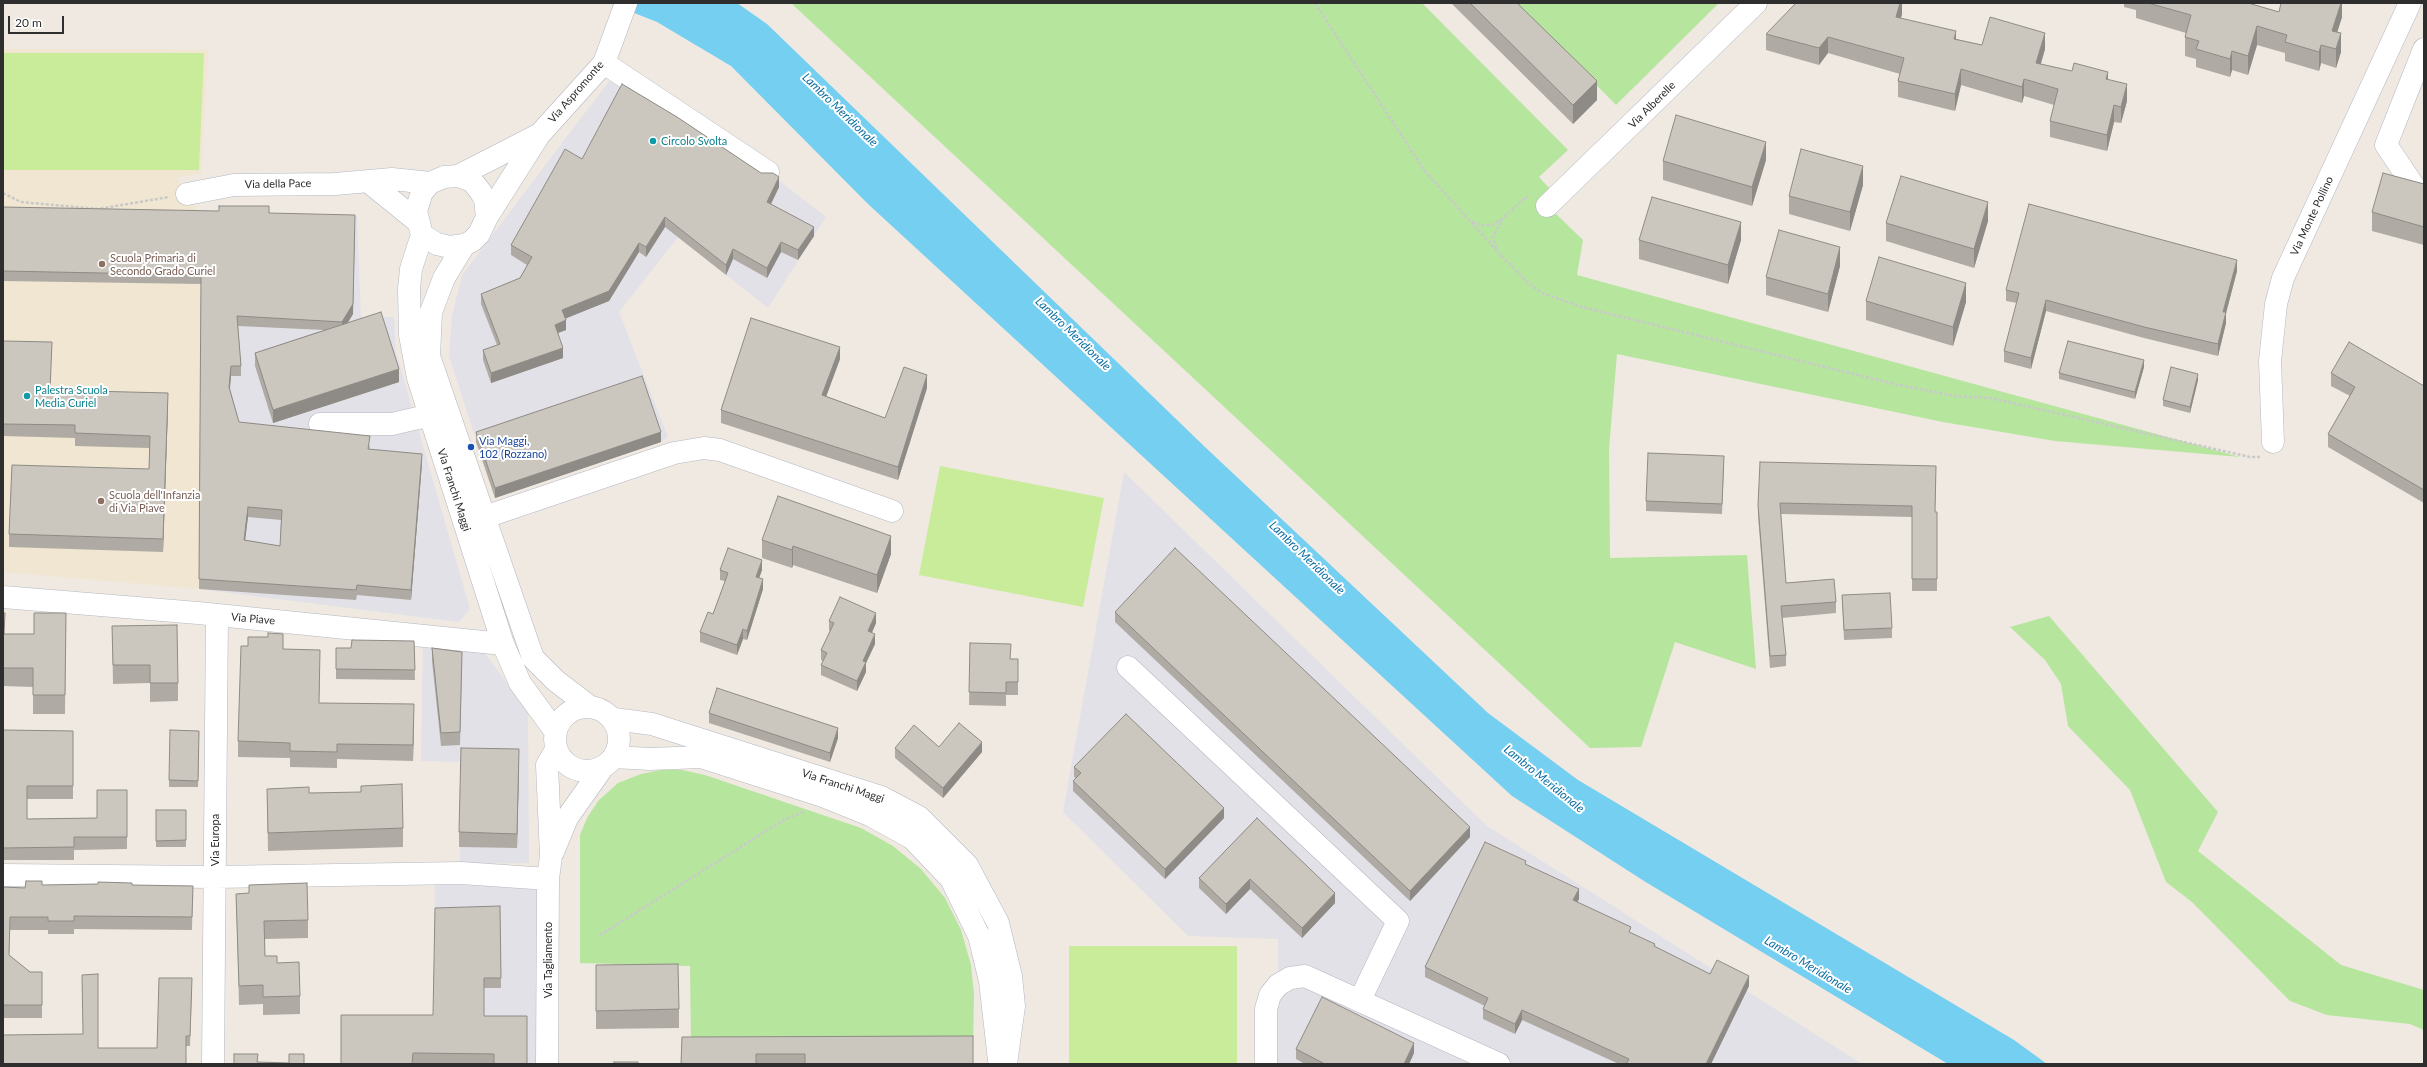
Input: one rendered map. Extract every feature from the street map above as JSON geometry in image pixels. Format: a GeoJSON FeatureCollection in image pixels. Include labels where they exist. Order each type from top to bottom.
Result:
{"type":"FeatureCollection","features":[{"type":"Feature","properties":{"kind":"street","name":"Via Aspromonte"},"geometry":{"type":"LineString","coordinates":[[487,217],[539,135],[604,63],[626,3]]}},
{"type":"Feature","properties":{"kind":"street","name":"Via Alberelle"},"geometry":{"type":"LineString","coordinates":[[1547,206],[1756,3]]}},
{"type":"Feature","properties":{"kind":"street","name":"Via Monte Pollino"},"geometry":{"type":"LineString","coordinates":[[2273,442],[2270,354],[2276,304],[2283,278],[2410,3]]}},
{"type":"Feature","properties":{"kind":"street"},"geometry":{"type":"LineString","coordinates":[[2415,188],[2386,145],[2424,49]]}},
{"type":"Feature","properties":{"kind":"street"},"geometry":{"type":"LineString","coordinates":[[604,63],[768,172]]}},
{"type":"Feature","properties":{"kind":"street","name":"Via Aspromonte"},"geometry":{"type":"LineString","coordinates":[[458,176],[539,135]]}},
{"type":"Feature","properties":{"kind":"street"},"geometry":{"type":"LineString","coordinates":[[369,182],[437,244],[450,247],[464,245],[479,234],[487,217],[485,199],[480,190],[472,181],[458,176],[444,177],[430,183],[422,192],[417,202],[420,228]]}},
{"type":"Feature","properties":{"kind":"street","name":"Via della Pace"},"geometry":{"type":"LineString","coordinates":[[187,194],[234,185],[369,182],[392,179],[430,183]]}},
{"type":"Feature","properties":{"kind":"street","name":"Via Franchi Maggi"},"geometry":{"type":"LineString","coordinates":[[420,228],[411,269],[409,289],[410,335],[418,378],[439,414]]}},
{"type":"Feature","properties":{"kind":"street","name":"Via Franchi Maggi"},"geometry":{"type":"LineString","coordinates":[[464,245],[444,278],[431,312],[429,356],[439,414],[475,521],[533,658],[556,681],[589,706]]}},
{"type":"Feature","properties":{"kind":"street"},"geometry":{"type":"LineString","coordinates":[[320,424],[392,424],[439,414]]}},
{"type":"Feature","properties":{"kind":"street"},"geometry":{"type":"LineString","coordinates":[[475,521],[674,453],[704,448],[720,450],[892,511]]}},
{"type":"Feature","properties":{"kind":"street","name":"Via Franchi Maggi"},"geometry":{"type":"LineString","coordinates":[[475,521],[503,644],[520,683],[556,741]]}},
{"type":"Feature","properties":{"kind":"street","name":"Via Piave"},"geometry":{"type":"LineString","coordinates":[[3,597],[503,644]]}},
{"type":"Feature","properties":{"kind":"street","name":"Via Europa"},"geometry":{"type":"LineString","coordinates":[[213,1064],[217,616]]}},
{"type":"Feature","properties":{"kind":"street"},"geometry":{"type":"LineString","coordinates":[[1128,668],[1398,921],[1360,1000]]}},
{"type":"Feature","properties":{"kind":"street"},"geometry":{"type":"LineString","coordinates":[[589,706],[601,709],[614,719],[620,737],[609,762],[587,772],[575,769],[563,762],[556,741],[563,716],[577,708],[589,706]]}},
{"type":"Feature","properties":{"kind":"street","name":"Via Franchi Maggi"},"geometry":{"type":"LineString","coordinates":[[614,719],[652,724],[882,797],[919,817],[968,865],[998,923],[1011,976],[1014,1006],[1006,1064]]}},
{"type":"Feature","properties":{"kind":"street","name":"Via Tagliamento"},"geometry":{"type":"LineString","coordinates":[[547,1064],[548,878],[551,856],[547,765],[556,741]]}},
{"type":"Feature","properties":{"kind":"street","name":"Via Franchi Maggi"},"geometry":{"type":"LineString","coordinates":[[609,762],[701,757],[823,796],[870,815],[912,838],[951,879],[979,936],[990,981],[999,1064]]}},
{"type":"Feature","properties":{"kind":"street","name":"Via Tagliamento"},"geometry":{"type":"LineString","coordinates":[[551,856],[567,818],[609,762]]}},
{"type":"Feature","properties":{"kind":"street"},"geometry":{"type":"LineString","coordinates":[[3,875],[215,877],[461,873],[548,878]]}},
{"type":"Feature","properties":{"kind":"street"},"geometry":{"type":"LineString","coordinates":[[1266,1064],[1266,1009],[1270,995],[1278,985],[1290,978],[1304,976],[1499,1064]]}},
{"type":"Feature","properties":{"kind":"path"},"geometry":{"type":"LineString","coordinates":[[1315,3],[1424,170],[1497,251],[1527,282],[1542,293],[1559,300],[1871,378],[1955,396],[1990,398],[2250,457],[2263,457],[2273,442]]}},
{"type":"Feature","properties":{"kind":"path"},"geometry":{"type":"LineString","coordinates":[[3,193],[21,202],[98,209],[187,194]]}},
{"type":"Feature","properties":{"kind":"path"},"geometry":{"type":"LineString","coordinates":[[1471,221],[1481,225],[1492,225],[1502,219],[1526,197],[1547,206]]}},
{"type":"Feature","properties":{"kind":"path"},"geometry":{"type":"LineString","coordinates":[[1497,251],[1493,237],[1502,219]]}},
{"type":"Feature","properties":{"kind":"path"},"geometry":{"type":"LineString","coordinates":[[600,935],[782,821],[808,810]]}},
{"type":"Feature","properties":{"kind":"shaded area","name":"Scuola Primaria di Secondo Grado Curiel"},"geometry":{"type":"Polygon","coordinates":[[[3,49],[208,50],[201,173],[177,178],[201,216],[199,589],[3,572],[3,49]]]}},
{"type":"Feature","properties":{"kind":"shaded area"},"geometry":{"type":"Polygon","coordinates":[[[609,81],[768,172],[826,217],[768,308],[678,237],[619,312],[668,437],[661,442],[495,498],[449,356],[452,316],[462,275],[609,81]]]}},
{"type":"Feature","properties":{"kind":"shaded area"},"geometry":{"type":"Polygon","coordinates":[[[201,216],[357,216],[361,317],[394,317],[396,352],[470,609],[459,622],[199,589],[201,216]]]}},
{"type":"Feature","properties":{"kind":"shaded area"},"geometry":{"type":"Polygon","coordinates":[[[1124,472],[1487,826],[1862,1064],[1266,1064],[1278,985],[1278,939],[1188,936],[1063,812],[1124,472]]]}},
{"type":"Feature","properties":{"kind":"shaded area"},"geometry":{"type":"Polygon","coordinates":[[[423,641],[484,652],[528,711],[529,863],[460,864],[461,762],[421,761],[423,641]]]}},
{"type":"Feature","properties":{"kind":"shaded area"},"geometry":{"type":"Polygon","coordinates":[[[435,874],[548,879],[547,1064],[341,1064],[433,1025],[435,874]]]}},
{"type":"Feature","properties":{"kind":"green space"},"geometry":{"type":"Polygon","coordinates":[[[791,3],[1422,3],[1568,150],[1539,177],[1551,190],[1553,211],[1583,240],[1577,275],[2240,457],[2055,441],[1943,422],[1617,354],[1609,449],[1610,558],[1747,555],[1756,669],[1675,642],[1641,747],[1590,748],[791,3]]]}},
{"type":"Feature","properties":{"kind":"green space"},"geometry":{"type":"Polygon","coordinates":[[[1516,3],[1719,3],[1616,105],[1516,3]]]}},
{"type":"Feature","properties":{"kind":"green space"},"geometry":{"type":"Polygon","coordinates":[[[3,53],[204,53],[199,170],[3,170],[3,53]]]}},
{"type":"Feature","properties":{"kind":"green space"},"geometry":{"type":"Polygon","coordinates":[[[940,466],[1104,498],[1083,607],[919,575],[940,466]]]}},
{"type":"Feature","properties":{"kind":"green space"},"geometry":{"type":"Polygon","coordinates":[[[2049,616],[2218,812],[2198,851],[2341,965],[2424,990],[2424,1030],[2410,1024],[2327,1015],[2290,1001],[2192,902],[2166,882],[2130,790],[2068,726],[2061,684],[2045,660],[2010,627],[2049,616]]]}},
{"type":"Feature","properties":{"kind":"green space"},"geometry":{"type":"Polygon","coordinates":[[[661,770],[682,770],[705,775],[861,828],[893,846],[921,869],[945,898],[961,930],[971,965],[974,994],[973,1046],[691,1046],[690,966],[580,963],[580,835],[587,818],[598,801],[618,783],[641,774],[661,770]]]}},
{"type":"Feature","properties":{"kind":"green space"},"geometry":{"type":"Polygon","coordinates":[[[1069,946],[1237,946],[1237,1064],[1069,1064],[1069,946]]]}},
{"type":"Feature","properties":{"kind":"water","name":"Lambro Meridionale"},"geometry":{"type":"Polygon","coordinates":[[[609,3],[737,3],[767,24],[1205,447],[1488,713],[1578,780],[2014,1040],[2047,1064],[1948,1064],[1644,881],[1512,796],[868,204],[731,66],[657,22],[609,3]]]}},
{"type":"Feature","properties":{"kind":"building"},"geometry":{"type":"Polygon","coordinates":[[[1470,3],[1517,3],[1597,81],[1573,105],[1470,3]]]}},
{"type":"Feature","properties":{"kind":"building"},"geometry":{"type":"Polygon","coordinates":[[[1796,3],[1900,3],[1896,17],[1956,31],[1954,39],[1982,45],[1990,17],[2045,33],[2036,63],[2072,71],[2074,63],[2108,72],[2106,79],[2127,84],[2121,107],[2114,105],[2107,135],[2050,121],[2058,89],[2024,79],[2022,87],[1961,69],[1955,94],[1898,81],[1904,58],[1828,37],[1819,48],[1766,34],[1796,3]]]}},
{"type":"Feature","properties":{"kind":"building"},"geometry":{"type":"Polygon","coordinates":[[[2148,3],[2248,3],[2279,12],[2281,3],[2341,3],[2332,31],[2341,33],[2336,49],[2321,45],[2319,52],[2285,42],[2287,35],[2257,26],[2248,56],[2232,51],[2230,59],[2196,49],[2199,41],[2185,37],[2191,15],[2148,3]]]}},
{"type":"Feature","properties":{"kind":"building"},"geometry":{"type":"Polygon","coordinates":[[[622,84],[677,117],[761,173],[773,173],[779,177],[767,202],[814,227],[798,250],[781,242],[767,268],[733,249],[726,265],[665,217],[646,247],[639,243],[609,291],[562,310],[566,320],[555,325],[563,348],[491,373],[483,350],[500,344],[481,294],[520,278],[532,257],[511,245],[565,149],[582,159],[622,84]]]}},
{"type":"Feature","properties":{"kind":"building"},"geometry":{"type":"Polygon","coordinates":[[[1676,115],[1766,142],[1752,187],[1663,161],[1676,115]]]}},
{"type":"Feature","properties":{"kind":"building"},"geometry":{"type":"Polygon","coordinates":[[[1801,149],[1863,166],[1850,212],[1789,196],[1801,149]]]}},
{"type":"Feature","properties":{"kind":"building"},"geometry":{"type":"Polygon","coordinates":[[[2383,173],[2424,184],[2424,227],[2372,212],[2383,173]]]}},
{"type":"Feature","properties":{"kind":"building"},"geometry":{"type":"Polygon","coordinates":[[[1901,176],[1988,202],[1974,249],[1886,223],[1901,176]]]}},
{"type":"Feature","properties":{"kind":"building"},"geometry":{"type":"Polygon","coordinates":[[[1652,197],[1741,222],[1728,265],[1639,240],[1652,197]]]}},
{"type":"Feature","properties":{"kind":"building"},"geometry":{"type":"Polygon","coordinates":[[[2029,204],[2237,260],[2223,312],[2226,312],[2218,344],[2144,327],[2046,300],[2031,358],[2004,351],[2019,293],[2006,290],[2029,204]]]}},
{"type":"Feature","properties":{"kind":"building"},"geometry":{"type":"Polygon","coordinates":[[[219,206],[269,206],[269,213],[355,215],[353,304],[342,322],[237,316],[241,366],[231,366],[229,387],[239,422],[370,436],[368,449],[422,454],[411,590],[357,585],[356,590],[199,579],[201,275],[3,271],[3,207],[219,211],[219,206]],[[248,507],[244,540],[280,546],[282,510],[248,507]]]}},
{"type":"Feature","properties":{"kind":"building"},"geometry":{"type":"Polygon","coordinates":[[[1779,230],[1840,247],[1828,294],[1766,277],[1779,230]]]}},
{"type":"Feature","properties":{"kind":"building"},"geometry":{"type":"Polygon","coordinates":[[[1879,257],[1966,283],[1953,327],[1866,301],[1879,257]]]}},
{"type":"Feature","properties":{"kind":"building"},"geometry":{"type":"Polygon","coordinates":[[[381,312],[399,369],[273,410],[255,353],[381,312]]]}},
{"type":"Feature","properties":{"kind":"building"},"geometry":{"type":"Polygon","coordinates":[[[751,318],[840,347],[822,395],[885,418],[904,367],[927,375],[898,467],[721,410],[751,318]]]}},
{"type":"Feature","properties":{"kind":"building"},"geometry":{"type":"Polygon","coordinates":[[[3,341],[52,342],[50,390],[168,393],[163,539],[9,534],[12,465],[149,469],[150,436],[75,433],[75,425],[3,424],[3,341]]]}},
{"type":"Feature","properties":{"kind":"building"},"geometry":{"type":"Polygon","coordinates":[[[2068,341],[2144,360],[2135,392],[2059,373],[2068,341]]]}},
{"type":"Feature","properties":{"kind":"building"},"geometry":{"type":"Polygon","coordinates":[[[2349,342],[2424,386],[2424,490],[2328,434],[2355,387],[2331,373],[2349,342]]]}},
{"type":"Feature","properties":{"kind":"building"},"geometry":{"type":"Polygon","coordinates":[[[2171,367],[2198,374],[2190,407],[2163,400],[2171,367]]]}},
{"type":"Feature","properties":{"kind":"building"},"geometry":{"type":"Polygon","coordinates":[[[642,376],[661,432],[495,488],[476,432],[642,376]]]}},
{"type":"Feature","properties":{"kind":"building"},"geometry":{"type":"Polygon","coordinates":[[[1648,453],[1724,456],[1722,504],[1646,501],[1648,453]]]}},
{"type":"Feature","properties":{"kind":"building"},"geometry":{"type":"Polygon","coordinates":[[[1760,462],[1936,466],[1935,512],[1937,512],[1937,579],[1912,579],[1912,506],[1780,503],[1786,583],[1834,579],[1836,602],[1781,606],[1786,655],[1770,656],[1758,505],[1760,462]]]}},
{"type":"Feature","properties":{"kind":"building"},"geometry":{"type":"Polygon","coordinates":[[[778,496],[891,536],[877,575],[793,546],[792,550],[762,540],[778,496]]]}},
{"type":"Feature","properties":{"kind":"building"},"geometry":{"type":"Polygon","coordinates":[[[728,548],[762,560],[756,577],[763,579],[747,631],[743,629],[737,645],[700,632],[708,612],[713,614],[728,573],[720,570],[728,548]]]}},
{"type":"Feature","properties":{"kind":"building"},"geometry":{"type":"Polygon","coordinates":[[[1175,548],[1470,827],[1410,891],[1115,612],[1175,548]]]}},
{"type":"Feature","properties":{"kind":"building"},"geometry":{"type":"Polygon","coordinates":[[[1890,593],[1892,628],[1844,630],[1842,595],[1890,593]]]}},
{"type":"Feature","properties":{"kind":"building"},"geometry":{"type":"Polygon","coordinates":[[[840,597],[876,613],[868,631],[875,634],[863,661],[866,662],[857,681],[821,665],[827,653],[821,650],[834,623],[829,621],[840,597]]]}},
{"type":"Feature","properties":{"kind":"building"},"geometry":{"type":"Polygon","coordinates":[[[3,613],[5,613],[4,634],[34,634],[34,613],[66,613],[65,695],[33,695],[33,668],[3,668],[3,613]]]}},
{"type":"Feature","properties":{"kind":"building"},"geometry":{"type":"Polygon","coordinates":[[[177,625],[178,683],[150,683],[150,665],[113,665],[112,626],[177,625]]]}},
{"type":"Feature","properties":{"kind":"building"},"geometry":{"type":"Polygon","coordinates":[[[268,633],[283,634],[283,649],[320,650],[319,703],[414,704],[413,745],[337,744],[337,752],[290,751],[290,743],[238,741],[241,646],[248,646],[248,637],[268,637],[268,633]]]}},
{"type":"Feature","properties":{"kind":"building"},"geometry":{"type":"Polygon","coordinates":[[[352,640],[414,641],[415,670],[336,669],[336,648],[351,648],[352,640]]]}},
{"type":"Feature","properties":{"kind":"building"},"geometry":{"type":"Polygon","coordinates":[[[970,643],[1011,644],[1010,659],[1018,659],[1018,682],[1006,682],[1006,693],[969,692],[970,643]]]}},
{"type":"Feature","properties":{"kind":"building"},"geometry":{"type":"Polygon","coordinates":[[[432,648],[462,652],[460,732],[441,733],[432,648]]]}},
{"type":"Feature","properties":{"kind":"building"},"geometry":{"type":"Polygon","coordinates":[[[717,688],[838,728],[830,753],[709,713],[717,688]]]}},
{"type":"Feature","properties":{"kind":"building"},"geometry":{"type":"Polygon","coordinates":[[[1126,714],[1224,808],[1165,869],[1073,781],[1081,773],[1074,767],[1126,714]]]}},
{"type":"Feature","properties":{"kind":"building"},"geometry":{"type":"Polygon","coordinates":[[[959,723],[982,742],[943,788],[895,748],[914,725],[939,747],[959,723]]]}},
{"type":"Feature","properties":{"kind":"building"},"geometry":{"type":"Polygon","coordinates":[[[3,730],[73,731],[73,786],[27,786],[27,819],[97,818],[97,790],[127,790],[127,837],[74,837],[74,847],[3,848],[3,730]]]}},
{"type":"Feature","properties":{"kind":"building"},"geometry":{"type":"Polygon","coordinates":[[[170,730],[199,731],[198,781],[169,780],[170,730]]]}},
{"type":"Feature","properties":{"kind":"building"},"geometry":{"type":"Polygon","coordinates":[[[461,748],[519,749],[517,834],[459,832],[461,748]]]}},
{"type":"Feature","properties":{"kind":"building"},"geometry":{"type":"Polygon","coordinates":[[[402,784],[403,828],[268,833],[267,789],[309,787],[309,793],[361,792],[361,786],[402,784]]]}},
{"type":"Feature","properties":{"kind":"building"},"geometry":{"type":"Polygon","coordinates":[[[156,810],[186,810],[186,840],[156,841],[156,810]]]}},
{"type":"Feature","properties":{"kind":"building"},"geometry":{"type":"Polygon","coordinates":[[[1257,818],[1335,893],[1302,928],[1250,879],[1226,904],[1199,878],[1257,818]]]}},
{"type":"Feature","properties":{"kind":"building"},"geometry":{"type":"Polygon","coordinates":[[[1485,842],[1526,861],[1525,864],[1579,889],[1573,900],[1631,927],[1629,932],[1655,944],[1654,946],[1710,974],[1717,960],[1749,976],[1706,1064],[1626,1064],[1629,1059],[1522,1010],[1515,1024],[1483,1009],[1488,998],[1425,967],[1485,842]]]}},
{"type":"Feature","properties":{"kind":"building"},"geometry":{"type":"Polygon","coordinates":[[[26,881],[42,881],[42,885],[98,884],[98,882],[132,883],[132,885],[193,886],[192,917],[74,916],[74,921],[48,921],[48,917],[10,917],[9,955],[30,972],[42,972],[42,1005],[3,1005],[3,887],[25,888],[26,881]]]}},
{"type":"Feature","properties":{"kind":"building"},"geometry":{"type":"Polygon","coordinates":[[[307,883],[308,920],[264,921],[265,956],[277,956],[277,963],[299,962],[300,996],[263,997],[263,985],[239,986],[236,894],[249,893],[249,885],[307,883]]]}},
{"type":"Feature","properties":{"kind":"building"},"geometry":{"type":"Polygon","coordinates":[[[500,906],[501,978],[484,978],[484,1016],[527,1016],[527,1064],[494,1064],[494,1054],[413,1053],[412,1064],[341,1064],[341,1015],[433,1015],[435,908],[500,906]]]}},
{"type":"Feature","properties":{"kind":"building"},"geometry":{"type":"Polygon","coordinates":[[[678,964],[679,1009],[596,1011],[596,965],[678,964]]]}},
{"type":"Feature","properties":{"kind":"building"},"geometry":{"type":"Polygon","coordinates":[[[98,974],[98,1048],[157,1048],[159,978],[192,978],[190,1036],[186,1036],[186,1064],[3,1064],[3,1035],[83,1034],[82,975],[98,974]]]}},
{"type":"Feature","properties":{"kind":"building"},"geometry":{"type":"Polygon","coordinates":[[[1322,997],[1414,1043],[1404,1064],[1325,1064],[1296,1049],[1322,997]]]}},
{"type":"Feature","properties":{"kind":"building"},"geometry":{"type":"Polygon","coordinates":[[[973,1036],[973,1064],[805,1064],[805,1054],[756,1054],[756,1064],[681,1064],[682,1037],[973,1036]]]}},
{"type":"Feature","properties":{"kind":"building"},"geometry":{"type":"Polygon","coordinates":[[[234,1054],[258,1054],[257,1062],[289,1063],[289,1054],[304,1054],[304,1064],[234,1064],[234,1054]]]}},
{"type":"Feature","properties":{"kind":"building"},"geometry":{"type":"Polygon","coordinates":[[[614,1062],[638,1062],[638,1064],[614,1064],[614,1062]]]}},
{"type":"Feature","properties":{"kind":"place","name":"Circolo Svolta"},"geometry":{"type":"Point","coordinates":[653,141]}},
{"type":"Feature","properties":{"kind":"place","name":"Scuola Primaria di Secondo Grado Curiel"},"geometry":{"type":"Point","coordinates":[102,264]}},
{"type":"Feature","properties":{"kind":"place","name":"Palestra Scuola Media Curiel"},"geometry":{"type":"Point","coordinates":[27,396]}},
{"type":"Feature","properties":{"kind":"place","name":"Via Maggi, 102 (Rozzano)"},"geometry":{"type":"Point","coordinates":[471,447]}},
{"type":"Feature","properties":{"kind":"place","name":"Scuola dell'Infanzia di Via Piave"},"geometry":{"type":"Point","coordinates":[101,501]}}]}
